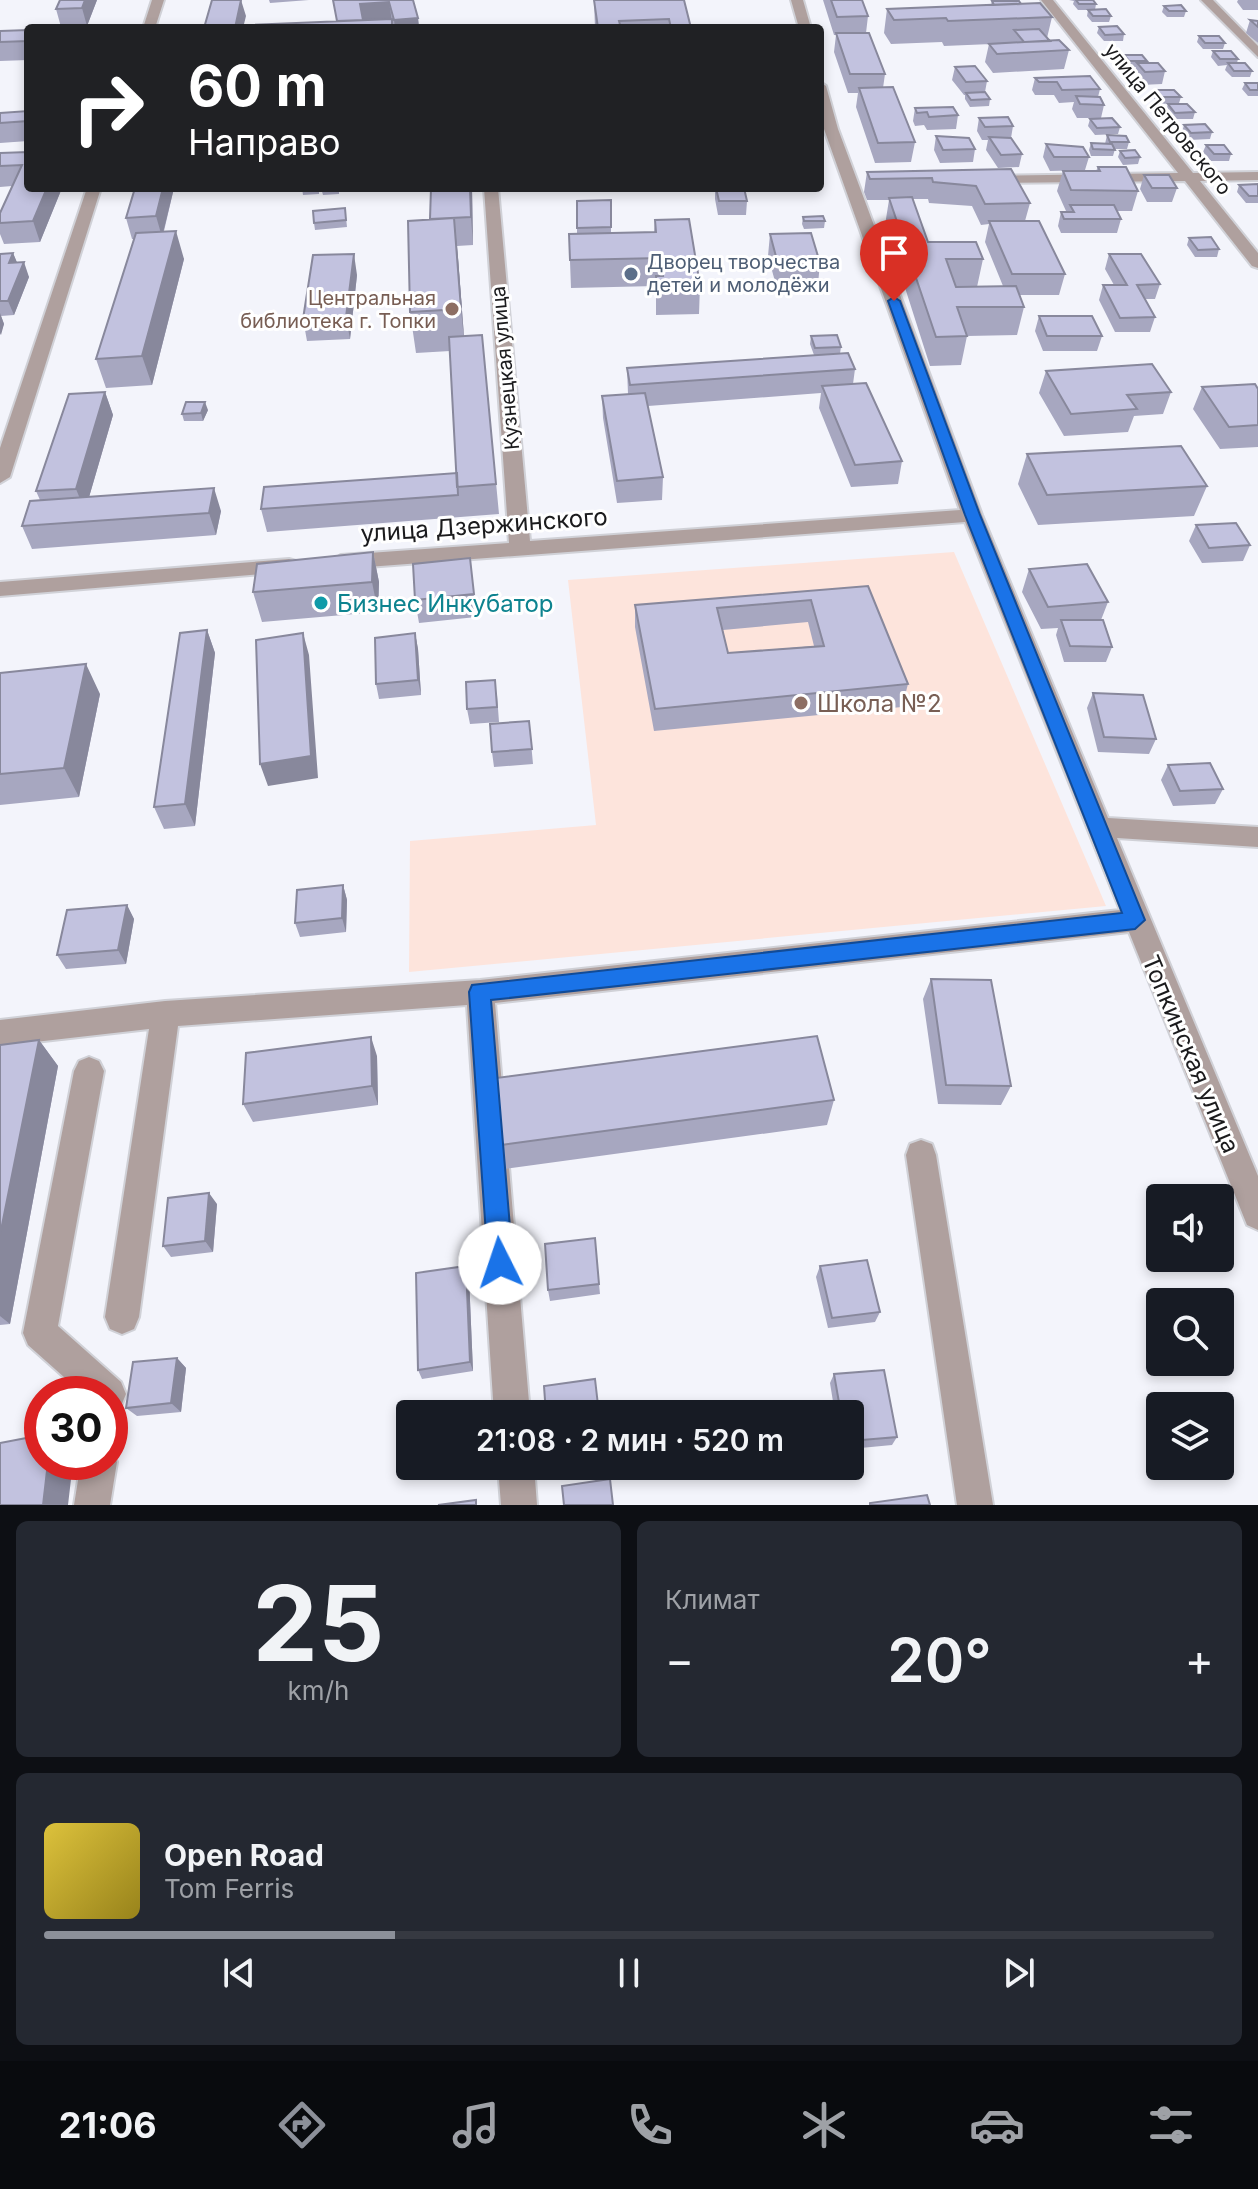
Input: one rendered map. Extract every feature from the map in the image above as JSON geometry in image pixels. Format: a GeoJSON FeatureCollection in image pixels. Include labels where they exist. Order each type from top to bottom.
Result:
{"type":"FeatureCollection","features":[{"type":"Feature","properties":{"kind":"street"},"geometry":{"type":"LineString","coordinates":[[150,24],[158,0]]}},
{"type":"Feature","properties":{"kind":"street"},"geometry":{"type":"LineString","coordinates":[[797,0],[804,24]]}},
{"type":"Feature","properties":{"kind":"street","name":"улица Петровского"},"geometry":{"type":"LineString","coordinates":[[1047,0],[1258,263]]}},
{"type":"Feature","properties":{"kind":"street"},"geometry":{"type":"LineString","coordinates":[[1207,0],[1258,53]]}},
{"type":"Feature","properties":{"kind":"street","name":"Топкинская улица"},"geometry":{"type":"LineString","coordinates":[[826,129],[859,184],[972,515],[1135,920],[1258,1214]]}},
{"type":"Feature","properties":{"kind":"street"},"geometry":{"type":"LineString","coordinates":[[972,181],[1258,176]]}},
{"type":"Feature","properties":{"kind":"street"},"geometry":{"type":"LineString","coordinates":[[0,477],[93,192]]}},
{"type":"Feature","properties":{"kind":"street","name":"Кузнецкая улица"},"geometry":{"type":"LineString","coordinates":[[491,192],[520,548]]}},
{"type":"Feature","properties":{"kind":"street","name":"улица Дзержинского"},"geometry":{"type":"LineString","coordinates":[[0,589],[972,515]]}},
{"type":"Feature","properties":{"kind":"street"},"geometry":{"type":"LineString","coordinates":[[1099,827],[1258,837]]}},
{"type":"Feature","properties":{"kind":"street"},"geometry":{"type":"LineString","coordinates":[[0,1033],[165,1014],[480,992],[1135,920]]}},
{"type":"Feature","properties":{"kind":"street"},"geometry":{"type":"LineString","coordinates":[[480,992],[511,1400]]}},
{"type":"Feature","properties":{"kind":"street"},"geometry":{"type":"LineString","coordinates":[[122,1317],[165,1014]]}},
{"type":"Feature","properties":{"kind":"street"},"geometry":{"type":"LineString","coordinates":[[89,1071],[40,1333],[89,1376]]}},
{"type":"Feature","properties":{"kind":"street"},"geometry":{"type":"LineString","coordinates":[[921,1155],[975,1505]]}},
{"type":"Feature","properties":{"kind":"street"},"geometry":{"type":"LineString","coordinates":[[92,1505],[96,1480]]}},
{"type":"Feature","properties":{"kind":"street"},"geometry":{"type":"LineString","coordinates":[[517,1480],[519,1505]]}},
{"type":"Feature","properties":{"kind":"shaded area","name":"Школа №2"},"geometry":{"type":"Polygon","coordinates":[[[954,552],[1106,906],[409,972],[410,841],[596,825],[568,580],[954,552]]]}},
{"type":"Feature","properties":{"kind":"building"},"geometry":{"type":"Polygon","coordinates":[[[60,0],[85,0],[82,8],[56,9],[60,0]]]}},
{"type":"Feature","properties":{"kind":"building"},"geometry":{"type":"Polygon","coordinates":[[[212,0],[241,0],[236,24],[205,24],[212,0]]]}},
{"type":"Feature","properties":{"kind":"building"},"geometry":{"type":"Polygon","coordinates":[[[333,0],[413,0],[418,18],[394,20],[389,2],[360,4],[363,20],[337,21],[333,0]]]}},
{"type":"Feature","properties":{"kind":"building"},"geometry":{"type":"Polygon","coordinates":[[[594,0],[684,0],[690,24],[670,24],[669,19],[597,24],[594,0]]]}},
{"type":"Feature","properties":{"kind":"building"},"geometry":{"type":"Polygon","coordinates":[[[831,0],[862,0],[868,16],[837,17],[831,0]]]}},
{"type":"Feature","properties":{"kind":"building"},"geometry":{"type":"Polygon","coordinates":[[[1076,0],[1093,0],[1096,4],[1079,4],[1076,0]]]}},
{"type":"Feature","properties":{"kind":"building"},"geometry":{"type":"Polygon","coordinates":[[[992,1],[1019,1],[1021,4],[994,5],[992,1]]]}},
{"type":"Feature","properties":{"kind":"building"},"geometry":{"type":"Polygon","coordinates":[[[1040,3],[1052,17],[894,20],[887,9],[1040,3]]]}},
{"type":"Feature","properties":{"kind":"building"},"geometry":{"type":"Polygon","coordinates":[[[1181,5],[1186,11],[1169,11],[1164,6],[1181,5]]]}},
{"type":"Feature","properties":{"kind":"building"},"geometry":{"type":"Polygon","coordinates":[[[1106,9],[1111,16],[1093,16],[1088,10],[1106,9]]]}},
{"type":"Feature","properties":{"kind":"building"},"geometry":{"type":"Polygon","coordinates":[[[392,19],[392,24],[274,24],[392,19]]]}},
{"type":"Feature","properties":{"kind":"building"},"geometry":{"type":"Polygon","coordinates":[[[1117,26],[1124,34],[1105,35],[1099,27],[1117,26]]]}},
{"type":"Feature","properties":{"kind":"building"},"geometry":{"type":"Polygon","coordinates":[[[1039,29],[1050,41],[1024,42],[1014,30],[1039,29]]]}},
{"type":"Feature","properties":{"kind":"building"},"geometry":{"type":"Polygon","coordinates":[[[24,30],[24,41],[0,42],[0,31],[24,30]]]}},
{"type":"Feature","properties":{"kind":"building"},"geometry":{"type":"Polygon","coordinates":[[[836,33],[869,33],[885,74],[850,74],[836,33]]]}},
{"type":"Feature","properties":{"kind":"building"},"geometry":{"type":"Polygon","coordinates":[[[1199,36],[1219,36],[1225,43],[1205,43],[1199,36]]]}},
{"type":"Feature","properties":{"kind":"building"},"geometry":{"type":"Polygon","coordinates":[[[1059,40],[1069,50],[997,54],[989,44],[1059,40]]]}},
{"type":"Feature","properties":{"kind":"building"},"geometry":{"type":"Polygon","coordinates":[[[1213,51],[1231,51],[1238,59],[1220,59],[1213,51]]]}},
{"type":"Feature","properties":{"kind":"building"},"geometry":{"type":"Polygon","coordinates":[[[1124,55],[1142,55],[1147,61],[1129,61],[1124,55]]]}},
{"type":"Feature","properties":{"kind":"building"},"geometry":{"type":"Polygon","coordinates":[[[1137,63],[1158,63],[1165,71],[1145,72],[1137,63]]]}},
{"type":"Feature","properties":{"kind":"building"},"geometry":{"type":"Polygon","coordinates":[[[1228,63],[1245,63],[1252,71],[1234,71],[1228,63]]]}},
{"type":"Feature","properties":{"kind":"building"},"geometry":{"type":"Polygon","coordinates":[[[975,66],[987,81],[966,82],[955,67],[975,66]]]}},
{"type":"Feature","properties":{"kind":"building"},"geometry":{"type":"Polygon","coordinates":[[[1090,76],[1100,89],[1062,90],[1057,82],[1039,82],[1035,78],[1090,76]]]}},
{"type":"Feature","properties":{"kind":"building"},"geometry":{"type":"Polygon","coordinates":[[[1245,83],[1258,83],[1258,90],[1250,90],[1245,83]]]}},
{"type":"Feature","properties":{"kind":"building"},"geometry":{"type":"Polygon","coordinates":[[[893,87],[915,142],[878,143],[859,88],[893,87]]]}},
{"type":"Feature","properties":{"kind":"building"},"geometry":{"type":"Polygon","coordinates":[[[1155,90],[1174,90],[1181,97],[1161,97],[1155,90]]]}},
{"type":"Feature","properties":{"kind":"building"},"geometry":{"type":"Polygon","coordinates":[[[985,92],[990,99],[971,100],[966,93],[985,92]]]}},
{"type":"Feature","properties":{"kind":"building"},"geometry":{"type":"Polygon","coordinates":[[[1076,96],[1100,97],[1104,105],[1080,104],[1076,96]]]}},
{"type":"Feature","properties":{"kind":"building"},"geometry":{"type":"Polygon","coordinates":[[[1168,104],[1187,104],[1195,112],[1175,113],[1168,104]]]}},
{"type":"Feature","properties":{"kind":"building"},"geometry":{"type":"Polygon","coordinates":[[[953,107],[958,115],[929,117],[927,112],[917,113],[915,108],[953,107]]]}},
{"type":"Feature","properties":{"kind":"building"},"geometry":{"type":"Polygon","coordinates":[[[24,111],[24,121],[0,123],[0,113],[24,111]]]}},
{"type":"Feature","properties":{"kind":"building"},"geometry":{"type":"Polygon","coordinates":[[[1008,117],[1013,126],[985,127],[979,118],[1008,117]]]}},
{"type":"Feature","properties":{"kind":"building"},"geometry":{"type":"Polygon","coordinates":[[[1112,118],[1120,127],[1097,128],[1090,119],[1112,118]]]}},
{"type":"Feature","properties":{"kind":"building"},"geometry":{"type":"Polygon","coordinates":[[[1205,124],[1212,132],[1191,133],[1184,125],[1205,124]]]}},
{"type":"Feature","properties":{"kind":"building"},"geometry":{"type":"Polygon","coordinates":[[[1107,135],[1126,136],[1129,142],[1110,142],[1107,135]]]}},
{"type":"Feature","properties":{"kind":"building"},"geometry":{"type":"Polygon","coordinates":[[[936,136],[969,138],[975,149],[943,150],[936,136]]]}},
{"type":"Feature","properties":{"kind":"building"},"geometry":{"type":"Polygon","coordinates":[[[989,137],[1011,138],[1022,154],[1001,155],[989,137]]]}},
{"type":"Feature","properties":{"kind":"building"},"geometry":{"type":"Polygon","coordinates":[[[1091,143],[1112,144],[1115,150],[1093,149],[1091,143]]]}},
{"type":"Feature","properties":{"kind":"building"},"geometry":{"type":"Polygon","coordinates":[[[1046,144],[1083,147],[1089,157],[1054,157],[1046,144]]]}},
{"type":"Feature","properties":{"kind":"building"},"geometry":{"type":"Polygon","coordinates":[[[1206,145],[1224,145],[1231,154],[1214,154],[1206,145]]]}},
{"type":"Feature","properties":{"kind":"building"},"geometry":{"type":"Polygon","coordinates":[[[1135,150],[1140,157],[1125,158],[1120,151],[1135,150]]]}},
{"type":"Feature","properties":{"kind":"building"},"geometry":{"type":"Polygon","coordinates":[[[24,152],[24,192],[45,192],[33,221],[0,223],[0,213],[22,165],[0,166],[0,153],[24,152]]]}},
{"type":"Feature","properties":{"kind":"building"},"geometry":{"type":"Polygon","coordinates":[[[1098,167],[1126,167],[1138,191],[1071,190],[1063,171],[1100,171],[1098,167]]]}},
{"type":"Feature","properties":{"kind":"building"},"geometry":{"type":"Polygon","coordinates":[[[1011,169],[1030,203],[985,204],[976,186],[933,182],[932,178],[870,179],[867,172],[1011,169]]]}},
{"type":"Feature","properties":{"kind":"building"},"geometry":{"type":"Polygon","coordinates":[[[1144,175],[1169,175],[1177,188],[1152,188],[1144,175]]]}},
{"type":"Feature","properties":{"kind":"building"},"geometry":{"type":"Polygon","coordinates":[[[1258,184],[1258,196],[1249,196],[1239,185],[1258,184]]]}},
{"type":"Feature","properties":{"kind":"building"},"geometry":{"type":"Polygon","coordinates":[[[134,192],[162,192],[156,216],[126,218],[134,192]]]}},
{"type":"Feature","properties":{"kind":"building"},"geometry":{"type":"Polygon","coordinates":[[[431,192],[470,192],[471,217],[430,219],[431,192]]]}},
{"type":"Feature","properties":{"kind":"building"},"geometry":{"type":"Polygon","coordinates":[[[717,192],[745,192],[747,201],[719,201],[717,192]]]}},
{"type":"Feature","properties":{"kind":"building"},"geometry":{"type":"Polygon","coordinates":[[[912,197],[928,242],[976,242],[983,259],[946,259],[956,287],[1016,286],[1024,307],[957,307],[967,336],[936,337],[889,198],[912,197]]]}},
{"type":"Feature","properties":{"kind":"building"},"geometry":{"type":"Polygon","coordinates":[[[611,200],[611,227],[577,228],[577,201],[611,200]]]}},
{"type":"Feature","properties":{"kind":"building"},"geometry":{"type":"Polygon","coordinates":[[[1070,205],[1114,205],[1121,219],[1064,219],[1061,212],[1074,212],[1070,205]]]}},
{"type":"Feature","properties":{"kind":"building"},"geometry":{"type":"Polygon","coordinates":[[[345,208],[346,220],[314,223],[313,211],[345,208]]]}},
{"type":"Feature","properties":{"kind":"building"},"geometry":{"type":"Polygon","coordinates":[[[823,216],[825,221],[804,221],[803,217],[823,216]]]}},
{"type":"Feature","properties":{"kind":"building"},"geometry":{"type":"Polygon","coordinates":[[[454,218],[461,309],[410,312],[408,221],[454,218]]]}},
{"type":"Feature","properties":{"kind":"building"},"geometry":{"type":"Polygon","coordinates":[[[689,219],[700,285],[657,287],[656,276],[663,276],[660,258],[570,260],[569,234],[656,232],[655,220],[689,219]]]}},
{"type":"Feature","properties":{"kind":"building"},"geometry":{"type":"Polygon","coordinates":[[[989,221],[1039,221],[1065,274],[1012,274],[989,221]]]}},
{"type":"Feature","properties":{"kind":"building"},"geometry":{"type":"Polygon","coordinates":[[[176,231],[142,356],[96,359],[136,233],[176,231]]]}},
{"type":"Feature","properties":{"kind":"building"},"geometry":{"type":"Polygon","coordinates":[[[811,233],[820,263],[778,264],[770,234],[811,233]]]}},
{"type":"Feature","properties":{"kind":"building"},"geometry":{"type":"Polygon","coordinates":[[[1211,237],[1219,249],[1198,250],[1189,238],[1211,237]]]}},
{"type":"Feature","properties":{"kind":"building"},"geometry":{"type":"Polygon","coordinates":[[[13,253],[9,263],[24,262],[8,301],[0,301],[0,254],[13,253]]]}},
{"type":"Feature","properties":{"kind":"building"},"geometry":{"type":"Polygon","coordinates":[[[354,254],[346,317],[303,319],[313,255],[354,254]]]}},
{"type":"Feature","properties":{"kind":"building"},"geometry":{"type":"Polygon","coordinates":[[[1109,254],[1141,254],[1160,284],[1137,285],[1155,317],[1120,318],[1103,285],[1127,285],[1109,254]]]}},
{"type":"Feature","properties":{"kind":"building"},"geometry":{"type":"Polygon","coordinates":[[[1039,316],[1092,316],[1102,336],[1047,336],[1039,316]]]}},
{"type":"Feature","properties":{"kind":"building"},"geometry":{"type":"Polygon","coordinates":[[[482,335],[496,484],[457,487],[449,337],[482,335]]]}},
{"type":"Feature","properties":{"kind":"building"},"geometry":{"type":"Polygon","coordinates":[[[837,335],[841,347],[815,348],[811,336],[837,335]]]}},
{"type":"Feature","properties":{"kind":"building"},"geometry":{"type":"Polygon","coordinates":[[[848,353],[855,369],[630,385],[627,368],[848,353]]]}},
{"type":"Feature","properties":{"kind":"building"},"geometry":{"type":"Polygon","coordinates":[[[1152,364],[1171,392],[1127,395],[1137,409],[1071,414],[1046,371],[1152,364]]]}},
{"type":"Feature","properties":{"kind":"building"},"geometry":{"type":"Polygon","coordinates":[[[866,383],[902,461],[855,465],[822,386],[866,383]]]}},
{"type":"Feature","properties":{"kind":"building"},"geometry":{"type":"Polygon","coordinates":[[[1255,384],[1258,389],[1258,425],[1229,427],[1202,387],[1255,384]]]}},
{"type":"Feature","properties":{"kind":"building"},"geometry":{"type":"Polygon","coordinates":[[[105,392],[76,489],[36,491],[69,394],[105,392]]]}},
{"type":"Feature","properties":{"kind":"building"},"geometry":{"type":"Polygon","coordinates":[[[645,393],[663,477],[617,481],[602,396],[645,393]]]}},
{"type":"Feature","properties":{"kind":"building"},"geometry":{"type":"Polygon","coordinates":[[[186,402],[205,402],[201,413],[182,414],[186,402]]]}},
{"type":"Feature","properties":{"kind":"building"},"geometry":{"type":"Polygon","coordinates":[[[1181,446],[1207,486],[1047,495],[1027,454],[1181,446]]]}},
{"type":"Feature","properties":{"kind":"building"},"geometry":{"type":"Polygon","coordinates":[[[457,473],[458,495],[261,509],[264,487],[457,473]]]}},
{"type":"Feature","properties":{"kind":"building"},"geometry":{"type":"Polygon","coordinates":[[[214,488],[209,513],[22,526],[30,501],[214,488]]]}},
{"type":"Feature","properties":{"kind":"building"},"geometry":{"type":"Polygon","coordinates":[[[1236,523],[1250,545],[1209,548],[1196,525],[1236,523]]]}},
{"type":"Feature","properties":{"kind":"building"},"geometry":{"type":"Polygon","coordinates":[[[373,552],[372,582],[253,592],[257,564],[373,552]]]}},
{"type":"Feature","properties":{"kind":"building"},"geometry":{"type":"Polygon","coordinates":[[[470,558],[474,594],[415,600],[413,564],[470,558]]]}},
{"type":"Feature","properties":{"kind":"building"},"geometry":{"type":"Polygon","coordinates":[[[1087,564],[1108,602],[1048,607],[1029,569],[1087,564]]]}},
{"type":"Feature","properties":{"kind":"building"},"geometry":{"type":"Polygon","coordinates":[[[868,586],[908,684],[655,709],[635,605],[868,586]],[[811,600],[717,608],[728,653],[824,646],[811,600]]]}},
{"type":"Feature","properties":{"kind":"building"},"geometry":{"type":"Polygon","coordinates":[[[1061,620],[1103,620],[1112,647],[1070,646],[1061,620]]]}},
{"type":"Feature","properties":{"kind":"building"},"geometry":{"type":"Polygon","coordinates":[[[207,630],[185,804],[154,807],[180,633],[207,630]]]}},
{"type":"Feature","properties":{"kind":"building"},"geometry":{"type":"Polygon","coordinates":[[[303,633],[311,756],[260,764],[256,640],[303,633]]]}},
{"type":"Feature","properties":{"kind":"building"},"geometry":{"type":"Polygon","coordinates":[[[415,633],[418,680],[376,684],[375,638],[415,633]]]}},
{"type":"Feature","properties":{"kind":"building"},"geometry":{"type":"Polygon","coordinates":[[[86,664],[64,768],[0,774],[0,673],[86,664]]]}},
{"type":"Feature","properties":{"kind":"building"},"geometry":{"type":"Polygon","coordinates":[[[495,680],[497,707],[467,709],[466,682],[495,680]]]}},
{"type":"Feature","properties":{"kind":"building"},"geometry":{"type":"Polygon","coordinates":[[[1093,693],[1143,695],[1156,739],[1104,737],[1093,693]]]}},
{"type":"Feature","properties":{"kind":"building"},"geometry":{"type":"Polygon","coordinates":[[[529,721],[532,749],[492,752],[490,724],[529,721]]]}},
{"type":"Feature","properties":{"kind":"building"},"geometry":{"type":"Polygon","coordinates":[[[1210,763],[1223,789],[1180,791],[1168,765],[1210,763]]]}},
{"type":"Feature","properties":{"kind":"building"},"geometry":{"type":"Polygon","coordinates":[[[343,885],[342,918],[295,923],[297,890],[343,885]]]}},
{"type":"Feature","properties":{"kind":"building"},"geometry":{"type":"Polygon","coordinates":[[[127,905],[118,950],[57,955],[67,910],[127,905]]]}},
{"type":"Feature","properties":{"kind":"building"},"geometry":{"type":"Polygon","coordinates":[[[931,979],[991,980],[1011,1086],[946,1085],[931,979]]]}},
{"type":"Feature","properties":{"kind":"building"},"geometry":{"type":"Polygon","coordinates":[[[817,1036],[834,1100],[501,1145],[496,1078],[817,1036]]]}},
{"type":"Feature","properties":{"kind":"building"},"geometry":{"type":"Polygon","coordinates":[[[371,1037],[372,1086],[243,1104],[246,1053],[371,1037]]]}},
{"type":"Feature","properties":{"kind":"building"},"geometry":{"type":"Polygon","coordinates":[[[39,1040],[0,1235],[0,1045],[39,1040]]]}},
{"type":"Feature","properties":{"kind":"building"},"geometry":{"type":"Polygon","coordinates":[[[209,1193],[205,1241],[163,1246],[168,1198],[209,1193]]]}},
{"type":"Feature","properties":{"kind":"building"},"geometry":{"type":"Polygon","coordinates":[[[595,1238],[599,1284],[548,1290],[545,1244],[595,1238]]]}},
{"type":"Feature","properties":{"kind":"building"},"geometry":{"type":"Polygon","coordinates":[[[867,1260],[880,1312],[832,1318],[820,1266],[867,1260]]]}},
{"type":"Feature","properties":{"kind":"building"},"geometry":{"type":"Polygon","coordinates":[[[466,1266],[470,1362],[418,1370],[416,1273],[466,1266]]]}},
{"type":"Feature","properties":{"kind":"building"},"geometry":{"type":"Polygon","coordinates":[[[177,1358],[171,1403],[128,1408],[133,1362],[177,1358]]]}},
{"type":"Feature","properties":{"kind":"building"},"geometry":{"type":"Polygon","coordinates":[[[884,1370],[897,1437],[864,1440],[864,1400],[839,1400],[834,1374],[884,1370]]]}},
{"type":"Feature","properties":{"kind":"building"},"geometry":{"type":"Polygon","coordinates":[[[595,1379],[597,1400],[545,1400],[544,1386],[595,1379]]]}},
{"type":"Feature","properties":{"kind":"building"},"geometry":{"type":"Polygon","coordinates":[[[24,1438],[24,1480],[46,1480],[43,1505],[0,1505],[0,1443],[24,1438]]]}},
{"type":"Feature","properties":{"kind":"building"},"geometry":{"type":"Polygon","coordinates":[[[610,1480],[613,1505],[564,1505],[562,1486],[610,1480]]]}},
{"type":"Feature","properties":{"kind":"building"},"geometry":{"type":"Polygon","coordinates":[[[927,1495],[930,1505],[870,1505],[870,1503],[927,1495]]]}},
{"type":"Feature","properties":{"kind":"building"},"geometry":{"type":"Polygon","coordinates":[[[476,1500],[476,1505],[438,1505],[476,1500]]]}},
{"type":"Feature","properties":{"kind":"place","name":"Дворец творчества детей и молодёжи"},"geometry":{"type":"Point","coordinates":[631,274]}},
{"type":"Feature","properties":{"kind":"place","name":"Центральная библиотека г. Топки"},"geometry":{"type":"Point","coordinates":[452,309]}},
{"type":"Feature","properties":{"kind":"place","name":"Бизнес Инкубатор"},"geometry":{"type":"Point","coordinates":[321,603]}},
{"type":"Feature","properties":{"kind":"place","name":"Школа №2"},"geometry":{"type":"Point","coordinates":[801,703]}},
{"type":"Feature","properties":{"kind":"route"},"geometry":{"type":"LineString","coordinates":[[500,1263],[480,992],[1135,920],[972,515],[894,301]]}}]}
